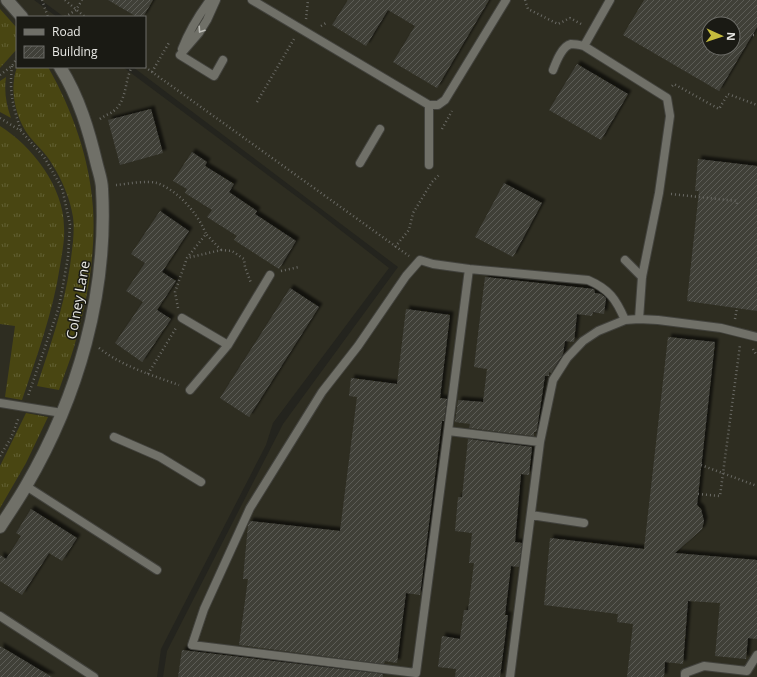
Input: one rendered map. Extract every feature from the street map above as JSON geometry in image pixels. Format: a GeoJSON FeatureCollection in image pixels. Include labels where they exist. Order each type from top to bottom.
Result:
{"type":"FeatureCollection","features":[{"type":"Feature","properties":{"kind":"street"},"geometry":{"type":"LineString","coordinates":[[7,0],[21,16]]}},
{"type":"Feature","properties":{"kind":"street","name":"Colney Lane"},"geometry":{"type":"LineString","coordinates":[[0,527],[26,486],[62,413],[79,367],[97,292],[103,242],[102,188],[80,108],[67,78],[61,68]]}},
{"type":"Feature","properties":{"kind":"lane"},"geometry":{"type":"LineString","coordinates":[[180,56],[190,30],[198,15],[210,0]]}},
{"type":"Feature","properties":{"kind":"lane"},"geometry":{"type":"LineString","coordinates":[[180,56],[208,20],[216,0]]}},
{"type":"Feature","properties":{"kind":"lane"},"geometry":{"type":"LineString","coordinates":[[252,0],[429,105],[438,105],[446,100],[506,0]]}},
{"type":"Feature","properties":{"kind":"lane"},"geometry":{"type":"LineString","coordinates":[[584,46],[610,0]]}},
{"type":"Feature","properties":{"kind":"lane"},"geometry":{"type":"LineString","coordinates":[[552,70],[560,54],[566,47],[572,44],[584,46],[667,98],[670,116],[659,193],[642,277],[639,319]]}},
{"type":"Feature","properties":{"kind":"lane"},"geometry":{"type":"LineString","coordinates":[[180,56],[214,76],[223,60]]}},
{"type":"Feature","properties":{"kind":"lane"},"geometry":{"type":"LineString","coordinates":[[429,105],[429,165]]}},
{"type":"Feature","properties":{"kind":"lane"},"geometry":{"type":"LineString","coordinates":[[360,163],[380,129]]}},
{"type":"Feature","properties":{"kind":"lane"},"geometry":{"type":"LineString","coordinates":[[469,269],[417,675],[192,645],[204,609],[250,508],[322,392],[358,346],[406,276],[420,260],[433,264],[469,269],[588,280],[601,286],[617,302],[625,320]]}},
{"type":"Feature","properties":{"kind":"lane"},"geometry":{"type":"LineString","coordinates":[[624,260],[642,277]]}},
{"type":"Feature","properties":{"kind":"lane"},"geometry":{"type":"LineString","coordinates":[[190,390],[228,345],[270,276]]}},
{"type":"Feature","properties":{"kind":"lane"},"geometry":{"type":"LineString","coordinates":[[182,318],[228,345]]}},
{"type":"Feature","properties":{"kind":"lane"},"geometry":{"type":"LineString","coordinates":[[510,677],[540,442],[553,380],[567,358],[583,341],[598,331],[625,320],[639,319],[721,328],[757,337]]}},
{"type":"Feature","properties":{"kind":"lane"},"geometry":{"type":"LineString","coordinates":[[0,403],[62,413]]}},
{"type":"Feature","properties":{"kind":"lane"},"geometry":{"type":"LineString","coordinates":[[448,432],[540,442]]}},
{"type":"Feature","properties":{"kind":"lane"},"geometry":{"type":"LineString","coordinates":[[114,437],[160,457],[201,482]]}},
{"type":"Feature","properties":{"kind":"lane"},"geometry":{"type":"LineString","coordinates":[[26,486],[157,570]]}},
{"type":"Feature","properties":{"kind":"lane"},"geometry":{"type":"LineString","coordinates":[[531,515],[584,523]]}},
{"type":"Feature","properties":{"kind":"lane"},"geometry":{"type":"LineString","coordinates":[[0,616],[94,677]]}},
{"type":"Feature","properties":{"kind":"lane"},"geometry":{"type":"LineString","coordinates":[[685,677],[685,673],[704,666],[747,671],[757,655]]}},
{"type":"Feature","properties":{"kind":"path"},"geometry":{"type":"LineString","coordinates":[[42,0],[48,16]]}},
{"type":"Feature","properties":{"kind":"path"},"geometry":{"type":"LineString","coordinates":[[65,0],[84,16]]}},
{"type":"Feature","properties":{"kind":"path"},"geometry":{"type":"LineString","coordinates":[[67,16],[76,10],[82,0]]}},
{"type":"Feature","properties":{"kind":"path"},"geometry":{"type":"LineString","coordinates":[[257,102],[307,18],[308,0]]}},
{"type":"Feature","properties":{"kind":"path"},"geometry":{"type":"LineString","coordinates":[[526,0],[528,9],[558,24],[570,18],[585,26],[596,26]]}},
{"type":"Feature","properties":{"kind":"path"},"geometry":{"type":"LineString","coordinates":[[0,75],[12,66],[16,60]]}},
{"type":"Feature","properties":{"kind":"path"},"geometry":{"type":"LineString","coordinates":[[12,66],[10,83],[12,100],[21,131]]}},
{"type":"Feature","properties":{"kind":"path"},"geometry":{"type":"LineString","coordinates":[[87,129],[102,117],[111,114],[118,108],[127,87],[129,73],[132,68]]}},
{"type":"Feature","properties":{"kind":"path"},"geometry":{"type":"LineString","coordinates":[[146,68],[395,247],[407,255],[420,260]]}},
{"type":"Feature","properties":{"kind":"path"},"geometry":{"type":"LineString","coordinates":[[667,98],[674,84],[719,109],[728,94],[757,105]]}},
{"type":"Feature","properties":{"kind":"path"},"geometry":{"type":"LineString","coordinates":[[442,136],[442,129],[454,108]]}},
{"type":"Feature","properties":{"kind":"path"},"geometry":{"type":"LineString","coordinates":[[0,118],[21,131],[44,157],[62,188],[70,224],[68,257],[59,307],[24,406],[11,438],[0,456]]}},
{"type":"Feature","properties":{"kind":"path"},"geometry":{"type":"LineString","coordinates":[[395,247],[409,230],[413,213],[432,182],[441,172]]}},
{"type":"Feature","properties":{"kind":"path"},"geometry":{"type":"LineString","coordinates":[[130,183],[157,183],[176,194],[202,224],[206,234],[221,250]]}},
{"type":"Feature","properties":{"kind":"path"},"geometry":{"type":"LineString","coordinates":[[659,193],[737,201],[737,206]]}},
{"type":"Feature","properties":{"kind":"path"},"geometry":{"type":"LineString","coordinates":[[206,234],[187,258],[221,250],[232,251],[244,259],[255,301]]}},
{"type":"Feature","properties":{"kind":"path"},"geometry":{"type":"LineString","coordinates":[[741,333],[757,356]]}},
{"type":"Feature","properties":{"kind":"path"},"geometry":{"type":"LineString","coordinates":[[698,494],[720,496],[741,333]]}},
{"type":"Feature","properties":{"kind":"path"},"geometry":{"type":"LineString","coordinates":[[101,349],[115,359],[190,390]]}},
{"type":"Feature","properties":{"kind":"path"},"geometry":{"type":"LineString","coordinates":[[702,465],[757,486]]}},
{"type":"Feature","properties":{"kind":"shaded area"},"geometry":{"type":"Polygon","coordinates":[[[0,0],[34,0],[56,16],[16,16],[16,68],[124,68],[316,211],[389,268],[273,423],[266,445],[161,649],[157,677],[0,677],[0,0]]]}},
{"type":"Feature","properties":{"kind":"shaded area"},"geometry":{"type":"Polygon","coordinates":[[[41,0],[757,0],[757,677],[163,677],[167,651],[283,424],[398,267],[134,68],[146,68],[146,16],[63,16],[41,0]]]}},
{"type":"Feature","properties":{"kind":"green space"},"geometry":{"type":"Polygon","coordinates":[[[0,9],[16,27],[16,50],[0,68],[0,9]]]}},
{"type":"Feature","properties":{"kind":"green space"},"geometry":{"type":"Polygon","coordinates":[[[17,68],[49,68],[72,117],[84,153],[91,190],[94,226],[90,278],[79,330],[59,390],[37,386],[64,296],[73,242],[73,217],[68,196],[56,170],[47,156],[29,136],[20,120],[15,103],[15,76],[17,68]]]}},
{"type":"Feature","properties":{"kind":"green space"},"geometry":{"type":"Polygon","coordinates":[[[6,77],[6,98],[11,118],[0,112],[0,81],[6,77]]]}},
{"type":"Feature","properties":{"kind":"green space"},"geometry":{"type":"Polygon","coordinates":[[[0,126],[24,145],[44,169],[52,183],[63,212],[64,237],[57,283],[44,334],[22,400],[5,397],[15,326],[0,324],[0,126]]]}},
{"type":"Feature","properties":{"kind":"green space"},"geometry":{"type":"Polygon","coordinates":[[[26,413],[48,417],[26,463],[0,508],[0,466],[26,413]]]}},
{"type":"Feature","properties":{"kind":"building"},"geometry":{"type":"Polygon","coordinates":[[[108,0],[153,0],[144,16],[135,16],[108,0]]]}},
{"type":"Feature","properties":{"kind":"building"},"geometry":{"type":"Polygon","coordinates":[[[348,0],[489,0],[437,88],[393,62],[415,26],[388,10],[366,46],[332,25],[348,0]]]}},
{"type":"Feature","properties":{"kind":"building"},"geometry":{"type":"Polygon","coordinates":[[[644,0],[757,0],[757,27],[741,54],[741,16],[701,16],[701,56],[740,56],[719,91],[623,35],[644,0]]]}},
{"type":"Feature","properties":{"kind":"building"},"geometry":{"type":"Polygon","coordinates":[[[577,64],[628,94],[601,140],[549,110],[577,64]]]}},
{"type":"Feature","properties":{"kind":"building"},"geometry":{"type":"Polygon","coordinates":[[[151,109],[163,153],[120,165],[108,120],[151,109]]]}},
{"type":"Feature","properties":{"kind":"building"},"geometry":{"type":"Polygon","coordinates":[[[192,152],[207,162],[205,166],[234,184],[229,192],[257,211],[255,214],[296,241],[279,269],[234,240],[237,236],[207,217],[212,210],[185,193],[187,189],[173,181],[192,152]]]}},
{"type":"Feature","properties":{"kind":"building"},"geometry":{"type":"Polygon","coordinates":[[[698,159],[757,166],[757,311],[687,301],[699,191],[695,191],[698,159]]]}},
{"type":"Feature","properties":{"kind":"building"},"geometry":{"type":"Polygon","coordinates":[[[504,183],[542,203],[513,257],[475,237],[504,183]]]}},
{"type":"Feature","properties":{"kind":"building"},"geometry":{"type":"Polygon","coordinates":[[[160,211],[189,231],[162,272],[176,281],[157,310],[171,319],[142,362],[115,343],[143,302],[126,291],[145,263],[131,254],[160,211]]]}},
{"type":"Feature","properties":{"kind":"building"},"geometry":{"type":"Polygon","coordinates":[[[485,277],[594,289],[595,293],[601,294],[606,298],[604,314],[593,312],[592,316],[577,314],[574,342],[565,341],[563,354],[551,373],[549,372],[549,376],[545,376],[537,429],[536,432],[534,432],[534,436],[469,428],[470,424],[455,422],[458,400],[483,402],[487,369],[474,367],[485,277]]]}},
{"type":"Feature","properties":{"kind":"building"},"geometry":{"type":"Polygon","coordinates":[[[290,288],[319,307],[249,417],[220,398],[290,288]]]}},
{"type":"Feature","properties":{"kind":"building"},"geometry":{"type":"Polygon","coordinates":[[[406,309],[450,315],[440,398],[447,399],[444,421],[442,421],[420,595],[406,593],[397,663],[385,661],[384,664],[239,645],[248,579],[243,579],[248,525],[250,521],[340,531],[357,397],[349,396],[351,378],[397,384],[406,309]]]}},
{"type":"Feature","properties":{"kind":"building"},"geometry":{"type":"Polygon","coordinates":[[[668,337],[715,342],[697,505],[701,509],[704,521],[702,529],[675,553],[757,560],[757,639],[748,638],[746,659],[715,656],[720,603],[688,601],[683,664],[665,662],[664,677],[627,677],[633,624],[617,622],[618,614],[544,605],[550,538],[644,549],[668,337]]]}},
{"type":"Feature","properties":{"kind":"building"},"geometry":{"type":"Polygon","coordinates":[[[468,439],[532,447],[529,475],[521,474],[515,542],[522,543],[519,567],[511,566],[505,615],[508,615],[500,677],[455,677],[456,669],[438,667],[442,636],[460,639],[464,610],[468,610],[474,563],[469,563],[472,533],[455,531],[458,497],[462,497],[468,439]]]}},
{"type":"Feature","properties":{"kind":"building"},"geometry":{"type":"Polygon","coordinates":[[[31,509],[77,538],[62,561],[49,553],[22,595],[0,581],[0,555],[6,559],[21,536],[16,533],[31,509]]]}},
{"type":"Feature","properties":{"kind":"building"},"geometry":{"type":"Polygon","coordinates":[[[0,646],[52,677],[0,677],[0,646]]]}},
{"type":"Feature","properties":{"kind":"building"},"geometry":{"type":"Polygon","coordinates":[[[182,650],[383,674],[383,677],[178,677],[182,650]]]}}]}
